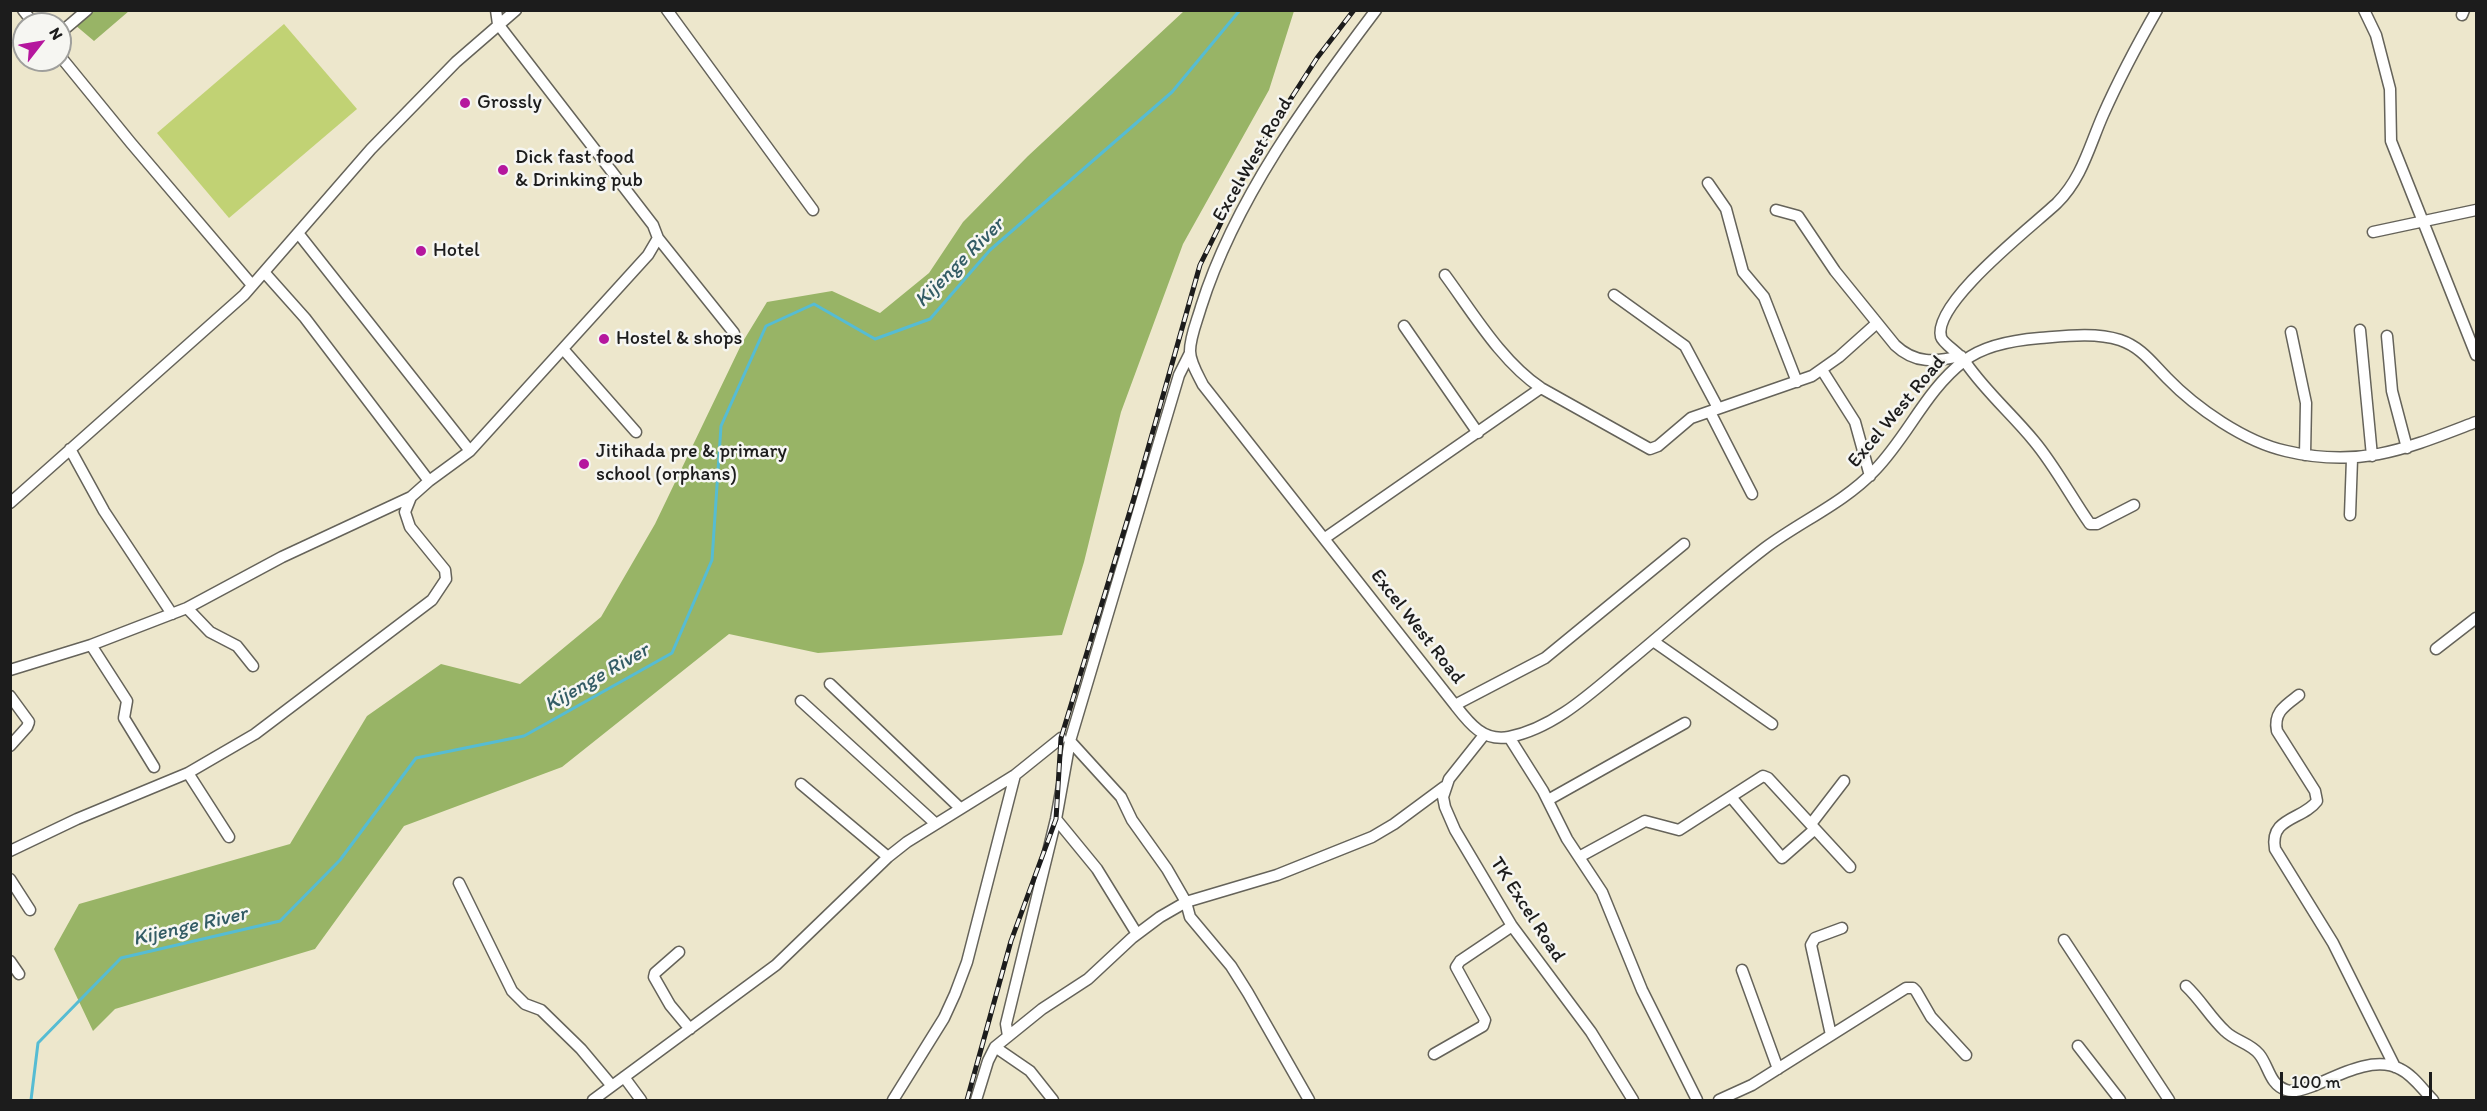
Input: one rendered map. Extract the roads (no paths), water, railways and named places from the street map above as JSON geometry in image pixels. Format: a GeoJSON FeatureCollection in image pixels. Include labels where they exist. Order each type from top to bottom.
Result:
{"type":"FeatureCollection","features":[{"type":"Feature","properties":{"kind":"street"},"geometry":{"type":"LineString","coordinates":[[72,23],[87,10]]}},
{"type":"Feature","properties":{"kind":"street"},"geometry":{"type":"LineString","coordinates":[[496,10],[498,24],[653,225],[658,238],[734,333]]}},
{"type":"Feature","properties":{"kind":"street"},"geometry":{"type":"LineString","coordinates":[[10,503],[252,285],[371,149],[456,62],[516,10]]}},
{"type":"Feature","properties":{"kind":"street"},"geometry":{"type":"LineString","coordinates":[[667,10],[813,210]]}},
{"type":"Feature","properties":{"kind":"street","name":"Excel West Road"},"geometry":{"type":"LineString","coordinates":[[1376,10],[1306,103],[1232,232],[1208,286],[1190,353],[1203,385],[1455,705],[1473,727],[1484,735],[1509,737],[1536,727],[1569,708],[1761,551],[1841,499],[1870,476],[1963,358],[1983,350],[2029,339],[2078,336],[2121,340],[2143,352],[2179,388],[2221,421],[2283,451],[2305,455],[2333,459],[2372,456],[2407,448],[2476,422]]}},
{"type":"Feature","properties":{"kind":"street","name":"Excel West Road"},"geometry":{"type":"LineString","coordinates":[[1963,358],[1941,338],[1944,319],[1978,273],[2056,204],[2071,186],[2089,156],[2104,113],[2124,70],[2157,10]]}},
{"type":"Feature","properties":{"kind":"street"},"geometry":{"type":"LineString","coordinates":[[2364,10],[2376,35],[2390,89],[2391,141],[2476,355]]}},
{"type":"Feature","properties":{"kind":"street"},"geometry":{"type":"LineString","coordinates":[[72,70],[252,285]]}},
{"type":"Feature","properties":{"kind":"street"},"geometry":{"type":"LineString","coordinates":[[1708,183],[1726,209],[1743,272],[1764,297],[1797,382]]}},
{"type":"Feature","properties":{"kind":"street"},"geometry":{"type":"LineString","coordinates":[[1776,210],[1798,216],[1835,271],[1895,345],[1909,357],[1924,360],[1963,358],[1978,381],[2036,443],[2090,524],[2094,525],[2134,505]]}},
{"type":"Feature","properties":{"kind":"street"},"geometry":{"type":"LineString","coordinates":[[2373,232],[2476,210]]}},
{"type":"Feature","properties":{"kind":"street"},"geometry":{"type":"LineString","coordinates":[[298,233],[470,451]]}},
{"type":"Feature","properties":{"kind":"street"},"geometry":{"type":"LineString","coordinates":[[10,670],[91,645],[187,608],[282,557],[411,497],[470,451],[648,255],[658,238]]}},
{"type":"Feature","properties":{"kind":"street"},"geometry":{"type":"LineString","coordinates":[[264,273],[305,318],[429,481]]}},
{"type":"Feature","properties":{"kind":"street"},"geometry":{"type":"LineString","coordinates":[[1444,275],[1498,346],[1541,388],[1650,448],[1658,446],[1685,421],[1797,382],[1822,370],[1851,348],[1877,323]]}},
{"type":"Feature","properties":{"kind":"street"},"geometry":{"type":"LineString","coordinates":[[1614,295],[1685,346],[1752,494]]}},
{"type":"Feature","properties":{"kind":"street"},"geometry":{"type":"LineString","coordinates":[[1404,326],[1478,433]]}},
{"type":"Feature","properties":{"kind":"street"},"geometry":{"type":"LineString","coordinates":[[2360,330],[2372,456]]}},
{"type":"Feature","properties":{"kind":"street"},"geometry":{"type":"LineString","coordinates":[[2291,332],[2306,403],[2305,455]]}},
{"type":"Feature","properties":{"kind":"street"},"geometry":{"type":"LineString","coordinates":[[2387,336],[2392,391],[2407,448]]}},
{"type":"Feature","properties":{"kind":"street"},"geometry":{"type":"LineString","coordinates":[[563,349],[636,432]]}},
{"type":"Feature","properties":{"kind":"street"},"geometry":{"type":"LineString","coordinates":[[1008,1036],[1006,1024],[1056,819],[1065,740],[1179,375],[1190,353]]}},
{"type":"Feature","properties":{"kind":"street"},"geometry":{"type":"LineString","coordinates":[[1822,370],[1856,422],[1870,476]]}},
{"type":"Feature","properties":{"kind":"street"},"geometry":{"type":"LineString","coordinates":[[1325,538],[1541,388]]}},
{"type":"Feature","properties":{"kind":"street"},"geometry":{"type":"LineString","coordinates":[[70,449],[104,511],[172,614]]}},
{"type":"Feature","properties":{"kind":"street"},"geometry":{"type":"LineString","coordinates":[[2350,515],[2352,459]]}},
{"type":"Feature","properties":{"kind":"street"},"geometry":{"type":"LineString","coordinates":[[10,851],[77,819],[188,773],[255,734],[432,600],[446,579],[445,570],[410,527],[405,512],[411,497]]}},
{"type":"Feature","properties":{"kind":"street"},"geometry":{"type":"LineString","coordinates":[[1455,705],[1545,658],[1684,544]]}},
{"type":"Feature","properties":{"kind":"street"},"geometry":{"type":"LineString","coordinates":[[187,608],[210,632],[237,646],[253,666]]}},
{"type":"Feature","properties":{"kind":"street"},"geometry":{"type":"LineString","coordinates":[[2436,650],[2476,618]]}},
{"type":"Feature","properties":{"kind":"street"},"geometry":{"type":"LineString","coordinates":[[1653,641],[1772,724]]}},
{"type":"Feature","properties":{"kind":"street"},"geometry":{"type":"LineString","coordinates":[[91,645],[127,701],[124,718],[154,767]]}},
{"type":"Feature","properties":{"kind":"street"},"geometry":{"type":"LineString","coordinates":[[830,684],[960,808]]}},
{"type":"Feature","properties":{"kind":"street"},"geometry":{"type":"LineString","coordinates":[[2299,695],[2277,715],[2275,723],[2277,731],[2315,791],[2317,801],[2312,807],[2279,828],[2274,836],[2275,849],[2333,943],[2395,1067]]}},
{"type":"Feature","properties":{"kind":"street"},"geometry":{"type":"LineString","coordinates":[[10,696],[29,722],[10,746]]}},
{"type":"Feature","properties":{"kind":"street"},"geometry":{"type":"LineString","coordinates":[[801,701],[936,824]]}},
{"type":"Feature","properties":{"kind":"street"},"geometry":{"type":"LineString","coordinates":[[1548,800],[1685,723]]}},
{"type":"Feature","properties":{"kind":"street"},"geometry":{"type":"LineString","coordinates":[[976,1101],[988,1060],[995,1047],[1041,1009],[1088,980],[1137,934],[1160,916],[1186,902],[1277,875],[1372,837],[1444,788],[1484,735]]}},
{"type":"Feature","properties":{"kind":"street"},"geometry":{"type":"LineString","coordinates":[[1509,737],[1548,800],[1562,829],[1602,892],[1642,990],[1697,1101]]}},
{"type":"Feature","properties":{"kind":"street"},"geometry":{"type":"LineString","coordinates":[[593,1101],[776,965],[888,857],[1065,740]]}},
{"type":"Feature","properties":{"kind":"street"},"geometry":{"type":"LineString","coordinates":[[1065,740],[1121,797],[1132,820],[1167,868],[1186,902],[1190,916],[1230,966],[1248,993],[1309,1101]]}},
{"type":"Feature","properties":{"kind":"street"},"geometry":{"type":"LineString","coordinates":[[188,773],[229,837]]}},
{"type":"Feature","properties":{"kind":"street"},"geometry":{"type":"LineString","coordinates":[[893,1101],[944,1018],[967,962],[1014,775]]}},
{"type":"Feature","properties":{"kind":"street"},"geometry":{"type":"LineString","coordinates":[[1579,857],[1645,820],[1679,830],[1759,778],[1768,778],[1850,867]]}},
{"type":"Feature","properties":{"kind":"street"},"geometry":{"type":"LineString","coordinates":[[1731,797],[1782,858],[1813,826],[1844,781]]}},
{"type":"Feature","properties":{"kind":"street"},"geometry":{"type":"LineString","coordinates":[[801,784],[888,857]]}},
{"type":"Feature","properties":{"kind":"street","name":"TK Excel Road"},"geometry":{"type":"LineString","coordinates":[[1444,788],[1443,797],[1455,830],[1512,926],[1591,1032],[1633,1101]]}},
{"type":"Feature","properties":{"kind":"street"},"geometry":{"type":"LineString","coordinates":[[1056,819],[1097,868],[1137,934]]}},
{"type":"Feature","properties":{"kind":"street"},"geometry":{"type":"LineString","coordinates":[[10,879],[30,910]]}},
{"type":"Feature","properties":{"kind":"street"},"geometry":{"type":"LineString","coordinates":[[459,883],[512,991],[525,1004],[541,1010],[581,1049],[612,1086]]}},
{"type":"Feature","properties":{"kind":"street"},"geometry":{"type":"LineString","coordinates":[[1434,1053],[1483,1026],[1485,1020],[1455,967],[1460,961],[1512,926]]}},
{"type":"Feature","properties":{"kind":"street"},"geometry":{"type":"LineString","coordinates":[[1831,1035],[1811,945],[1815,938],[1842,927]]}},
{"type":"Feature","properties":{"kind":"street"},"geometry":{"type":"LineString","coordinates":[[2064,940],[2169,1101]]}},
{"type":"Feature","properties":{"kind":"street"},"geometry":{"type":"LineString","coordinates":[[679,952],[655,973],[654,977],[670,1005],[690,1029]]}},
{"type":"Feature","properties":{"kind":"street"},"geometry":{"type":"LineString","coordinates":[[10,961],[19,974]]}},
{"type":"Feature","properties":{"kind":"street"},"geometry":{"type":"LineString","coordinates":[[1742,970],[1778,1069]]}},
{"type":"Feature","properties":{"kind":"street"},"geometry":{"type":"LineString","coordinates":[[2186,986],[2199,998],[2225,1031],[2255,1050],[2272,1079],[2285,1090],[2308,1088],[2373,1065],[2395,1067],[2404,1071],[2433,1101]]}},
{"type":"Feature","properties":{"kind":"street"},"geometry":{"type":"LineString","coordinates":[[1719,1101],[1746,1089],[1906,988],[1913,987],[1930,1017],[1966,1055]]}},
{"type":"Feature","properties":{"kind":"street"},"geometry":{"type":"LineString","coordinates":[[2078,1046],[2120,1101]]}},
{"type":"Feature","properties":{"kind":"street"},"geometry":{"type":"LineString","coordinates":[[995,1047],[1030,1071],[1053,1101]]}},
{"type":"Feature","properties":{"kind":"street"},"geometry":{"type":"LineString","coordinates":[[624,1077],[641,1101]]}},
{"type":"Feature","properties":{"kind":"waterway","name":"Kijenge River"},"geometry":{"type":"LineString","coordinates":[[31,1100],[38,1043],[121,958],[280,921],[340,860],[416,758],[524,736],[672,653],[712,560],[721,426],[766,326],[814,304],[875,339],[930,319],[990,250],[1172,92],[1240,10]]}},
{"type":"Feature","properties":{"kind":"railway"},"geometry":{"type":"LineString","coordinates":[[967,1100],[1011,941],[1056,819],[1061,738],[1134,498],[1200,265],[1254,156],[1317,58],[1354,10]]}},
{"type":"Feature","properties":{"kind":"place","name":"Grossly"},"geometry":{"type":"Point","coordinates":[465,103]}},
{"type":"Feature","properties":{"kind":"place","name":"Dick fast food & Drinking pub"},"geometry":{"type":"Point","coordinates":[503,170]}},
{"type":"Feature","properties":{"kind":"place","name":"Hotel"},"geometry":{"type":"Point","coordinates":[421,251]}},
{"type":"Feature","properties":{"kind":"place","name":"Hostel & shops"},"geometry":{"type":"Point","coordinates":[604,339]}},
{"type":"Feature","properties":{"kind":"place","name":"Jitihada pre & primary school (orphans)"},"geometry":{"type":"Point","coordinates":[584,464]}}]}
